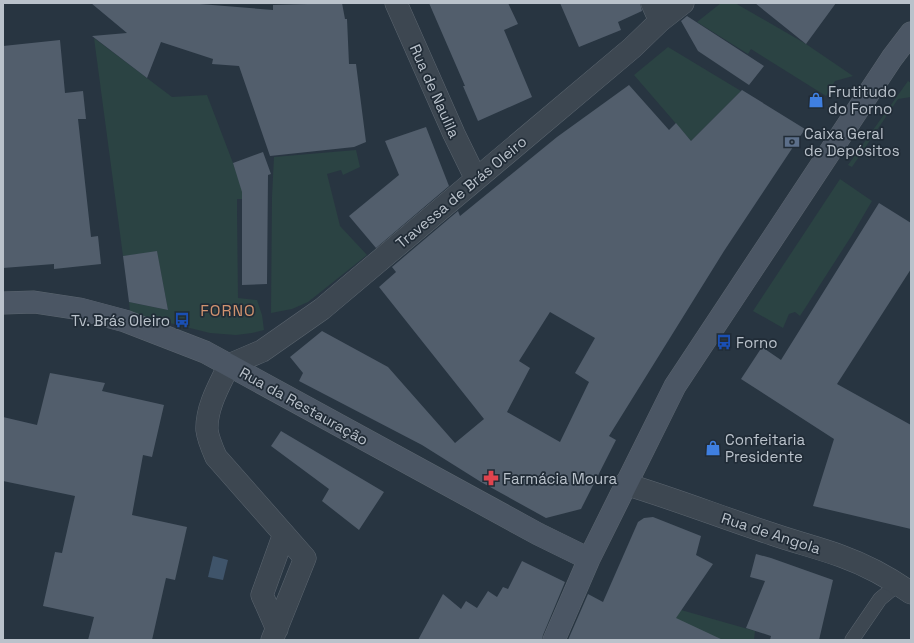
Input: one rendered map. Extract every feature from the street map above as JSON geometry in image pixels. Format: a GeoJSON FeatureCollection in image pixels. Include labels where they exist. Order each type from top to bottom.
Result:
{"type":"FeatureCollection","features":[{"type":"Feature","properties":{"kind":"main road"},"geometry":{"type":"LineString","coordinates":[[554,640],[589,559],[675,386],[857,111],[911,33]]}},
{"type":"Feature","properties":{"kind":"main road","name":"Rua da Restauração"},"geometry":{"type":"LineString","coordinates":[[3,303],[34,302],[80,309],[125,321],[204,352],[229,364],[538,534],[589,559]]}},
{"type":"Feature","properties":{"kind":"street","name":"Rua de Naulila"},"geometry":{"type":"LineString","coordinates":[[396,3],[454,134],[476,179]]}},
{"type":"Feature","properties":{"kind":"street","name":"Travessa de Brás Oleiro"},"geometry":{"type":"LineString","coordinates":[[229,364],[262,351],[322,309],[632,48],[656,12],[683,3]]}},
{"type":"Feature","properties":{"kind":"street"},"geometry":{"type":"LineString","coordinates":[[229,364],[212,402],[207,429],[210,444],[216,457],[305,558],[275,634]]}},
{"type":"Feature","properties":{"kind":"street","name":"Rua de Angola"},"geometry":{"type":"LineString","coordinates":[[625,484],[655,493],[791,541],[842,556],[875,571],[905,588]]}},
{"type":"Feature","properties":{"kind":"lane"},"geometry":{"type":"LineString","coordinates":[[852,640],[880,599],[905,588]]}},
{"type":"Feature","properties":{"kind":"green space"},"geometry":{"type":"Polygon","coordinates":[[[721,3],[735,3],[806,44],[853,76],[835,81],[826,96],[751,49],[748,54],[697,22],[721,3]]]}},
{"type":"Feature","properties":{"kind":"green space"},"geometry":{"type":"Polygon","coordinates":[[[94,38],[172,97],[207,95],[243,193],[242,199],[237,199],[238,298],[257,300],[262,315],[264,330],[236,335],[210,333],[130,313],[129,302],[168,310],[157,252],[123,256],[94,38]]]}},
{"type":"Feature","properties":{"kind":"green space"},"geometry":{"type":"Polygon","coordinates":[[[668,47],[741,91],[691,141],[634,75],[668,47]]]}},
{"type":"Feature","properties":{"kind":"green space"},"geometry":{"type":"Polygon","coordinates":[[[908,81],[911,83],[911,97],[898,99],[852,167],[848,165],[908,81]]]}},
{"type":"Feature","properties":{"kind":"green space"},"geometry":{"type":"Polygon","coordinates":[[[356,150],[360,167],[343,175],[341,170],[327,174],[340,226],[367,255],[308,302],[292,309],[271,313],[272,197],[274,157],[356,150]]]}},
{"type":"Feature","properties":{"kind":"green space"},"geometry":{"type":"Polygon","coordinates":[[[840,179],[872,201],[800,316],[795,312],[789,314],[783,328],[753,311],[840,179]]]}},
{"type":"Feature","properties":{"kind":"green space"},"geometry":{"type":"Polygon","coordinates":[[[660,604],[755,631],[754,640],[645,640],[660,604]]]}},
{"type":"Feature","properties":{"kind":"water"},"geometry":{"type":"Polygon","coordinates":[[[213,556],[228,560],[223,580],[208,577],[213,556]]]}},
{"type":"Feature","properties":{"kind":"building"},"geometry":{"type":"Polygon","coordinates":[[[91,3],[200,3],[273,10],[273,5],[342,3],[345,19],[347,19],[349,64],[356,64],[366,142],[354,147],[270,156],[239,66],[212,64],[213,59],[161,42],[147,78],[92,36],[127,33],[91,3]]]}},
{"type":"Feature","properties":{"kind":"building"},"geometry":{"type":"Polygon","coordinates":[[[429,3],[508,3],[518,24],[504,30],[532,97],[478,121],[463,86],[465,86],[429,3]]]}},
{"type":"Feature","properties":{"kind":"building"},"geometry":{"type":"Polygon","coordinates":[[[560,3],[640,3],[642,11],[618,22],[621,30],[579,47],[560,3]]]}},
{"type":"Feature","properties":{"kind":"building"},"geometry":{"type":"Polygon","coordinates":[[[755,3],[836,3],[806,44],[755,3]]]}},
{"type":"Feature","properties":{"kind":"building"},"geometry":{"type":"Polygon","coordinates":[[[687,16],[764,66],[749,85],[698,51],[681,21],[687,16]]]}},
{"type":"Feature","properties":{"kind":"building"},"geometry":{"type":"Polygon","coordinates":[[[60,40],[65,93],[83,91],[86,119],[78,119],[91,237],[98,236],[101,264],[54,269],[54,264],[3,268],[3,46],[60,40]]]}},
{"type":"Feature","properties":{"kind":"building"},"geometry":{"type":"Polygon","coordinates":[[[629,85],[669,130],[676,123],[691,141],[742,90],[805,129],[724,251],[609,436],[616,440],[581,509],[546,518],[481,482],[422,445],[299,381],[303,373],[290,357],[322,331],[388,367],[455,443],[484,419],[379,287],[396,272],[392,267],[458,211],[460,216],[557,137],[629,85]],[[550,312],[519,361],[530,368],[507,412],[560,442],[589,382],[575,373],[595,338],[550,312]]]}},
{"type":"Feature","properties":{"kind":"building"},"geometry":{"type":"Polygon","coordinates":[[[426,127],[449,186],[376,248],[349,216],[399,175],[385,141],[426,127]]]}},
{"type":"Feature","properties":{"kind":"building"},"geometry":{"type":"Polygon","coordinates":[[[263,152],[271,174],[268,175],[267,284],[242,285],[242,192],[233,163],[263,152]]]}},
{"type":"Feature","properties":{"kind":"building"},"geometry":{"type":"Polygon","coordinates":[[[879,203],[911,223],[911,269],[837,384],[911,425],[911,529],[813,506],[834,439],[741,379],[762,347],[781,360],[879,203]]]}},
{"type":"Feature","properties":{"kind":"building"},"geometry":{"type":"Polygon","coordinates":[[[157,251],[168,310],[129,302],[123,256],[157,251]]]}},
{"type":"Feature","properties":{"kind":"building"},"geometry":{"type":"Polygon","coordinates":[[[50,373],[105,383],[102,391],[164,405],[152,457],[143,455],[132,515],[187,527],[175,580],[166,578],[152,640],[88,640],[94,617],[43,606],[55,552],[62,553],[75,496],[3,481],[3,417],[37,425],[50,373]]]}},
{"type":"Feature","properties":{"kind":"building"},"geometry":{"type":"Polygon","coordinates":[[[281,431],[384,492],[359,530],[322,501],[329,489],[271,446],[281,431]]]}},
{"type":"Feature","properties":{"kind":"building"},"geometry":{"type":"Polygon","coordinates":[[[653,517],[701,536],[696,555],[713,564],[676,618],[723,640],[568,640],[588,594],[603,602],[638,522],[644,518],[653,517]]]}},
{"type":"Feature","properties":{"kind":"building"},"geometry":{"type":"Polygon","coordinates":[[[756,554],[833,580],[819,640],[770,640],[771,636],[746,628],[765,581],[750,577],[756,554]]]}},
{"type":"Feature","properties":{"kind":"building"},"geometry":{"type":"Polygon","coordinates":[[[522,561],[565,582],[542,640],[418,640],[443,594],[461,609],[466,601],[477,608],[488,591],[497,597],[503,587],[508,589],[522,561]]]}},
{"type":"Feature","properties":{"kind":"place","name":"Frutitudo do Forno"},"geometry":{"type":"Point","coordinates":[816,100]}},
{"type":"Feature","properties":{"kind":"place","name":"Caixa Geral de Depósitos"},"geometry":{"type":"Point","coordinates":[792,142]}},
{"type":"Feature","properties":{"kind":"place","name":"Tv. Brás Oleiro"},"geometry":{"type":"Point","coordinates":[182,320]}},
{"type":"Feature","properties":{"kind":"place","name":"Forno"},"geometry":{"type":"Point","coordinates":[724,342]}},
{"type":"Feature","properties":{"kind":"place","name":"Confeitaria Presidente"},"geometry":{"type":"Point","coordinates":[713,448]}},
{"type":"Feature","properties":{"kind":"place","name":"Farmácia Moura"},"geometry":{"type":"Point","coordinates":[491,478]}},
{"type":"Feature","properties":{"kind":"district","name":"FORNO"},"geometry":{"type":"Point","coordinates":[228,310]}}]}
